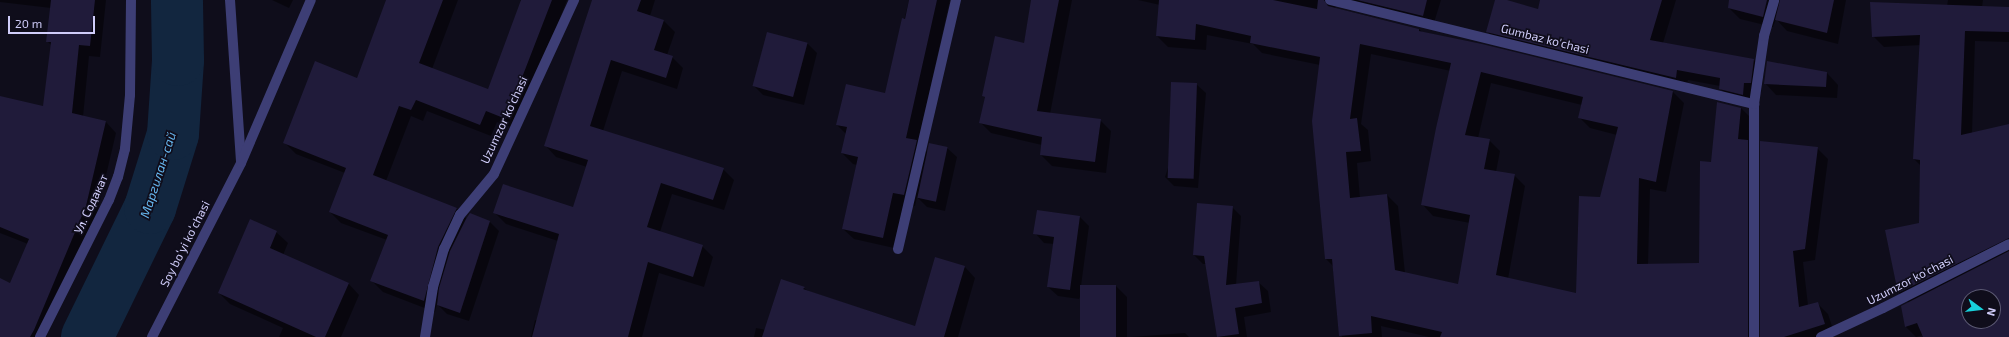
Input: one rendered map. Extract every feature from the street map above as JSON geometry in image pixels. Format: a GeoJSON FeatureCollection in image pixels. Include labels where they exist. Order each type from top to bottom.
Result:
{"type":"FeatureCollection","features":[{"type":"Feature","properties":{"kind":"street","name":"Ул. Содакат"},"geometry":{"type":"LineString","coordinates":[[40,337],[109,200],[118,177],[125,149],[130,95],[131,0]]}},
{"type":"Feature","properties":{"kind":"street"},"geometry":{"type":"LineString","coordinates":[[230,0],[241,163]]}},
{"type":"Feature","properties":{"kind":"street","name":"Soy boʻyi koʻchasi"},"geometry":{"type":"LineString","coordinates":[[152,337],[241,163],[312,0]]}},
{"type":"Feature","properties":{"kind":"street","name":"Uzumzor ko'chasi"},"geometry":{"type":"LineString","coordinates":[[425,337],[433,287],[444,249],[460,215],[494,174],[574,0]]}},
{"type":"Feature","properties":{"kind":"street"},"geometry":{"type":"LineString","coordinates":[[898,249],[956,0]]}},
{"type":"Feature","properties":{"kind":"street","name":"Gumbaz ko'chasi"},"geometry":{"type":"LineString","coordinates":[[1330,0],[1754,104]]}},
{"type":"Feature","properties":{"kind":"street"},"geometry":{"type":"LineString","coordinates":[[1754,337],[1754,104],[1764,36],[1774,0]]}},
{"type":"Feature","properties":{"kind":"street","name":"Uzumzor ko'chasi"},"geometry":{"type":"LineString","coordinates":[[1821,337],[1883,308],[2009,244]]}},
{"type":"Feature","properties":{"kind":"building"},"geometry":{"type":"Polygon","coordinates":[[[51,0],[95,0],[90,46],[79,45],[72,113],[106,121],[86,206],[34,330],[30,337],[0,337],[0,278],[10,283],[29,239],[0,227],[0,96],[43,106],[51,42],[46,42],[51,0]]]}},
{"type":"Feature","properties":{"kind":"building"},"geometry":{"type":"Polygon","coordinates":[[[386,0],[443,0],[419,63],[488,89],[521,0],[552,0],[506,119],[486,111],[480,125],[416,100],[411,110],[399,106],[373,175],[457,208],[438,247],[424,301],[370,281],[388,235],[329,212],[346,168],[283,143],[315,61],[357,78],[386,0]]]}},
{"type":"Feature","properties":{"kind":"building"},"geometry":{"type":"Polygon","coordinates":[[[592,0],[641,0],[637,11],[664,20],[654,50],[673,56],[666,78],[611,60],[590,126],[724,168],[713,200],[661,183],[647,227],[703,245],[693,277],[648,262],[628,337],[532,337],[559,234],[493,213],[503,184],[573,207],[588,160],[544,146],[592,0]]]}},
{"type":"Feature","properties":{"kind":"building"},"geometry":{"type":"Polygon","coordinates":[[[909,0],[937,0],[906,138],[917,140],[904,195],[893,193],[883,238],[842,229],[858,157],[841,153],[847,127],[836,125],[846,84],[885,93],[902,18],[905,19],[909,0]]]}},
{"type":"Feature","properties":{"kind":"building"},"geometry":{"type":"Polygon","coordinates":[[[1031,0],[1059,0],[1037,111],[1101,119],[1095,162],[1040,155],[1042,137],[979,123],[985,97],[982,96],[995,36],[1024,43],[1031,0]]]}},
{"type":"Feature","properties":{"kind":"building"},"geometry":{"type":"Polygon","coordinates":[[[1159,0],[1273,0],[1317,9],[1318,0],[1324,0],[1328,6],[1419,29],[1419,31],[1482,44],[1673,91],[1656,182],[1639,178],[1637,264],[1699,263],[1700,161],[1711,162],[1717,102],[1741,108],[1738,139],[1748,140],[1748,337],[1440,337],[1442,332],[1371,316],[1372,333],[1339,336],[1332,259],[1325,259],[1312,121],[1320,57],[1250,43],[1251,36],[1196,24],[1195,40],[1156,36],[1159,0]],[[1360,44],[1350,119],[1357,118],[1361,151],[1346,152],[1350,198],[1387,194],[1395,270],[1458,284],[1470,215],[1421,205],[1436,128],[1451,63],[1360,44]],[[1481,72],[1465,135],[1490,139],[1484,169],[1515,174],[1496,275],[1576,293],[1579,196],[1600,197],[1618,127],[1578,118],[1583,97],[1481,72]]]}},
{"type":"Feature","properties":{"kind":"building"},"geometry":{"type":"Polygon","coordinates":[[[1357,0],[1427,0],[1423,16],[1357,0]]]}},
{"type":"Feature","properties":{"kind":"building"},"geometry":{"type":"Polygon","coordinates":[[[1495,0],[1507,0],[1538,9],[1540,0],[1662,0],[1650,40],[1754,59],[1751,83],[1744,83],[1743,95],[1719,89],[1720,78],[1677,70],[1676,78],[1486,32],[1495,0]]]}},
{"type":"Feature","properties":{"kind":"building"},"geometry":{"type":"Polygon","coordinates":[[[1729,0],[1767,0],[1763,17],[1728,8],[1729,0]]]}},
{"type":"Feature","properties":{"kind":"building"},"geometry":{"type":"Polygon","coordinates":[[[1780,0],[1834,0],[1827,33],[1775,20],[1780,0]]]}},
{"type":"Feature","properties":{"kind":"building"},"geometry":{"type":"Polygon","coordinates":[[[1870,2],[2009,7],[2009,32],[1965,31],[1961,135],[2009,124],[2009,238],[1898,293],[1885,230],[1919,223],[1920,160],[1913,159],[1920,35],[1872,37],[1870,2]]]}},
{"type":"Feature","properties":{"kind":"building"},"geometry":{"type":"Polygon","coordinates":[[[767,32],[808,43],[793,97],[753,86],[767,32]]]}},
{"type":"Feature","properties":{"kind":"building"},"geometry":{"type":"Polygon","coordinates":[[[1767,61],[1827,72],[1826,87],[1764,84],[1767,61]]]}},
{"type":"Feature","properties":{"kind":"building"},"geometry":{"type":"Polygon","coordinates":[[[1171,82],[1197,83],[1194,179],[1168,178],[1171,82]]]}},
{"type":"Feature","properties":{"kind":"building"},"geometry":{"type":"Polygon","coordinates":[[[1760,141],[1818,147],[1805,249],[1793,251],[1799,307],[1818,302],[1825,324],[1784,337],[1760,337],[1760,141]]]}},
{"type":"Feature","properties":{"kind":"building"},"geometry":{"type":"Polygon","coordinates":[[[929,143],[948,147],[936,202],[917,198],[929,143]]]}},
{"type":"Feature","properties":{"kind":"building"},"geometry":{"type":"Polygon","coordinates":[[[1197,203],[1233,206],[1226,285],[1259,281],[1262,303],[1235,308],[1239,334],[1217,337],[1204,256],[1193,255],[1197,203]]]}},
{"type":"Feature","properties":{"kind":"building"},"geometry":{"type":"Polygon","coordinates":[[[1037,210],[1080,216],[1070,290],[1047,287],[1054,237],[1033,234],[1037,210]]]}},
{"type":"Feature","properties":{"kind":"building"},"geometry":{"type":"Polygon","coordinates":[[[470,213],[490,221],[460,313],[437,305],[439,288],[450,251],[470,213]]]}},
{"type":"Feature","properties":{"kind":"building"},"geometry":{"type":"Polygon","coordinates":[[[250,219],[277,231],[270,248],[349,283],[325,337],[316,337],[218,293],[250,219]]]}},
{"type":"Feature","properties":{"kind":"building"},"geometry":{"type":"Polygon","coordinates":[[[2009,251],[2009,337],[1923,337],[1917,323],[1905,327],[1901,306],[2009,251]]]}},
{"type":"Feature","properties":{"kind":"building"},"geometry":{"type":"Polygon","coordinates":[[[935,257],[965,266],[944,337],[762,337],[781,279],[805,287],[803,289],[915,326],[935,257]]]}},
{"type":"Feature","properties":{"kind":"building"},"geometry":{"type":"Polygon","coordinates":[[[1080,285],[1116,285],[1116,337],[1080,337],[1080,285]]]}},
{"type":"Feature","properties":{"kind":"waterway","name":"Маргилан-сай"},"geometry":{"type":"LineString","coordinates":[[87,337],[150,208],[173,134],[178,60],[177,0]]}}]}
